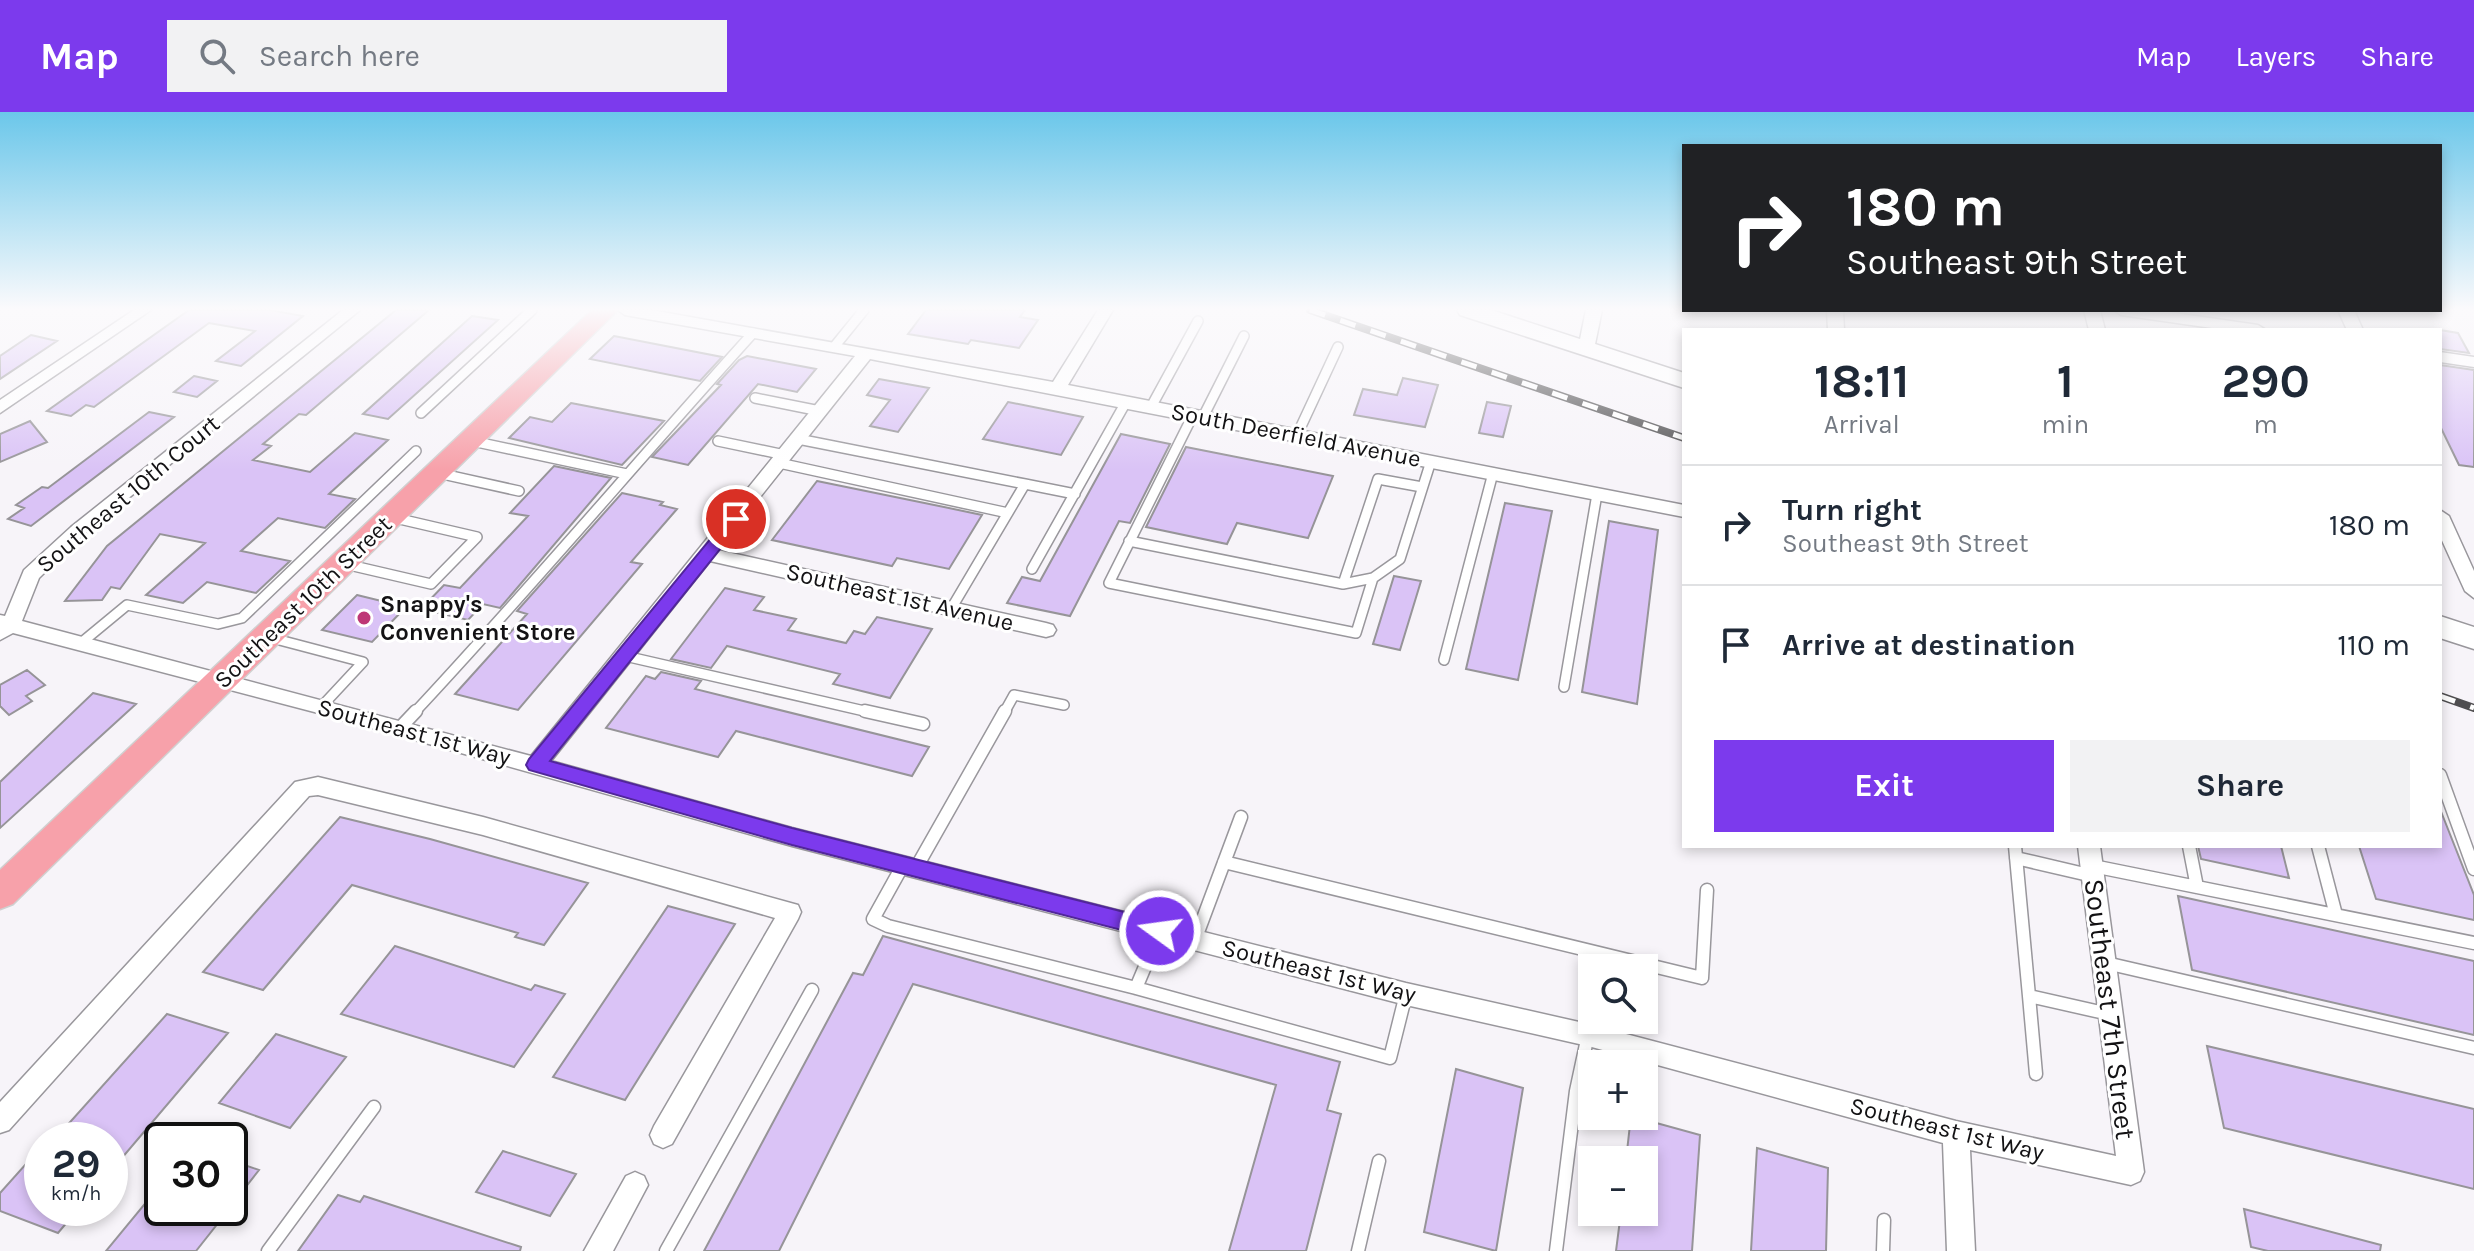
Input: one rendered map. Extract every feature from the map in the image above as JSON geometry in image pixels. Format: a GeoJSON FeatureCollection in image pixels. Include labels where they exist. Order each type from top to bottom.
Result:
{"type":"FeatureCollection","features":[{"type":"Feature","properties":{"kind":"main road","name":"Southeast 10th Street"},"geometry":{"type":"LineString","coordinates":[[0,893],[550,363]]}},
{"type":"Feature","properties":{"kind":"main road"},"geometry":{"type":"LineString","coordinates":[[1629,363],[1682,380]]}},
{"type":"Feature","properties":{"kind":"main road"},"geometry":{"type":"LineString","coordinates":[[2442,628],[2474,638]]}},
{"type":"Feature","properties":{"kind":"street"},"geometry":{"type":"LineString","coordinates":[[0,408],[66,363]]}},
{"type":"Feature","properties":{"kind":"street","name":"Southeast 10th Court"},"geometry":{"type":"LineString","coordinates":[[4,626],[31,575],[77,531],[287,363]]}},
{"type":"Feature","properties":{"kind":"street"},"geometry":{"type":"LineString","coordinates":[[536,765],[858,363]]}},
{"type":"Feature","properties":{"kind":"street","name":"South Deerfield Avenue"},"geometry":{"type":"LineString","coordinates":[[922,363],[1682,511]]}},
{"type":"Feature","properties":{"kind":"street"},"geometry":{"type":"LineString","coordinates":[[1058,388],[1073,363]]}},
{"type":"Feature","properties":{"kind":"street"},"geometry":{"type":"LineString","coordinates":[[2442,520],[2468,567],[2474,591]]}},
{"type":"Feature","properties":{"kind":"street","name":"Southeast 1st Avenue"},"geometry":{"type":"LineString","coordinates":[[708,554],[1046,630]]}},
{"type":"Feature","properties":{"kind":"street","name":"Southeast 1st Way"},"geometry":{"type":"LineString","coordinates":[[4,626],[322,706],[909,867],[1406,994],[1588,1035],[1956,1134],[2131,1172]]}},
{"type":"Feature","properties":{"kind":"street"},"geometry":{"type":"LineString","coordinates":[[0,1121],[303,788],[318,786],[483,826],[790,912],[663,1135]]}},
{"type":"Feature","properties":{"kind":"street","name":"Southeast 7th Street"},"geometry":{"type":"LineString","coordinates":[[2091,862],[2131,1172]]}},
{"type":"Feature","properties":{"kind":"street"},"geometry":{"type":"LineString","coordinates":[[1956,1134],[1961,1251]]}},
{"type":"Feature","properties":{"kind":"street"},"geometry":{"type":"LineString","coordinates":[[598,1251],[635,1185]]}},
{"type":"Feature","properties":{"kind":"lane"},"geometry":{"type":"LineString","coordinates":[[421,413],[475,363]]}},
{"type":"Feature","properties":{"kind":"lane"},"geometry":{"type":"LineString","coordinates":[[399,729],[494,628],[726,363]]}},
{"type":"Feature","properties":{"kind":"lane"},"geometry":{"type":"LineString","coordinates":[[1151,407],[1175,363]]}},
{"type":"Feature","properties":{"kind":"lane"},"geometry":{"type":"LineString","coordinates":[[1228,363],[1129,541],[1109,583],[1356,633],[1373,578]]}},
{"type":"Feature","properties":{"kind":"lane"},"geometry":{"type":"LineString","coordinates":[[1297,435],[1330,363]]}},
{"type":"Feature","properties":{"kind":"lane"},"geometry":{"type":"LineString","coordinates":[[755,398],[820,411]]}},
{"type":"Feature","properties":{"kind":"lane"},"geometry":{"type":"LineString","coordinates":[[1032,569],[1126,402]]}},
{"type":"Feature","properties":{"kind":"lane"},"geometry":{"type":"LineString","coordinates":[[798,439],[1075,494]]}},
{"type":"Feature","properties":{"kind":"lane"},"geometry":{"type":"LineString","coordinates":[[470,440],[627,474]]}},
{"type":"Feature","properties":{"kind":"lane"},"geometry":{"type":"LineString","coordinates":[[718,441],[1008,513]]}},
{"type":"Feature","properties":{"kind":"lane"},"geometry":{"type":"LineString","coordinates":[[81,643],[127,605],[218,624],[242,618],[416,451]]}},
{"type":"Feature","properties":{"kind":"lane"},"geometry":{"type":"LineString","coordinates":[[1129,541],[1343,584],[1373,578],[1400,559],[1431,461]]}},
{"type":"Feature","properties":{"kind":"lane"},"geometry":{"type":"LineString","coordinates":[[436,473],[519,491]]}},
{"type":"Feature","properties":{"kind":"lane"},"geometry":{"type":"LineString","coordinates":[[1444,660],[1493,473]]}},
{"type":"Feature","properties":{"kind":"lane"},"geometry":{"type":"LineString","coordinates":[[1343,584],[1378,479],[1422,487]]}},
{"type":"Feature","properties":{"kind":"lane"},"geometry":{"type":"LineString","coordinates":[[951,609],[1025,484]]}},
{"type":"Feature","properties":{"kind":"lane"},"geometry":{"type":"LineString","coordinates":[[1564,687],[1597,494]]}},
{"type":"Feature","properties":{"kind":"lane"},"geometry":{"type":"LineString","coordinates":[[343,563],[431,584],[477,537],[391,517]]}},
{"type":"Feature","properties":{"kind":"lane"},"geometry":{"type":"LineString","coordinates":[[266,637],[363,662],[322,706]]}},
{"type":"Feature","properties":{"kind":"lane"},"geometry":{"type":"LineString","coordinates":[[625,656],[923,724]]}},
{"type":"Feature","properties":{"kind":"lane"},"geometry":{"type":"LineString","coordinates":[[1064,705],[1014,695],[909,867],[873,919],[888,926],[1136,988],[1390,1058],[1406,994]]}},
{"type":"Feature","properties":{"kind":"lane"},"geometry":{"type":"LineString","coordinates":[[2442,781],[2474,869]]}},
{"type":"Feature","properties":{"kind":"lane"},"geometry":{"type":"LineString","coordinates":[[1195,940],[1241,817]]}},
{"type":"Feature","properties":{"kind":"lane"},"geometry":{"type":"LineString","coordinates":[[2189,848],[2197,887]]}},
{"type":"Feature","properties":{"kind":"lane"},"geometry":{"type":"LineString","coordinates":[[2319,848],[2336,915]]}},
{"type":"Feature","properties":{"kind":"lane"},"geometry":{"type":"LineString","coordinates":[[2036,1074],[2016,852],[2091,862],[2197,887],[2474,943]]}},
{"type":"Feature","properties":{"kind":"lane"},"geometry":{"type":"LineString","coordinates":[[1224,862],[1702,978],[1707,890]]}},
{"type":"Feature","properties":{"kind":"lane"},"geometry":{"type":"LineString","coordinates":[[1136,988],[1160,931]]}},
{"type":"Feature","properties":{"kind":"lane"},"geometry":{"type":"LineString","coordinates":[[2104,962],[2474,1048]]}},
{"type":"Feature","properties":{"kind":"lane"},"geometry":{"type":"LineString","coordinates":[[666,1251],[812,990]]}},
{"type":"Feature","properties":{"kind":"lane"},"geometry":{"type":"LineString","coordinates":[[2029,996],[2111,1015]]}},
{"type":"Feature","properties":{"kind":"lane"},"geometry":{"type":"LineString","coordinates":[[1556,1251],[1576,1091],[1588,1035]]}},
{"type":"Feature","properties":{"kind":"lane"},"geometry":{"type":"LineString","coordinates":[[268,1251],[374,1107]]}},
{"type":"Feature","properties":{"kind":"lane"},"geometry":{"type":"LineString","coordinates":[[1358,1251],[1379,1161]]}},
{"type":"Feature","properties":{"kind":"lane"},"geometry":{"type":"LineString","coordinates":[[1883,1251],[1884,1220]]}},
{"type":"Feature","properties":{"kind":"building"},"geometry":{"type":"Polygon","coordinates":[[[0,363],[24,363],[0,379],[0,363]]]}},
{"type":"Feature","properties":{"kind":"building"},"geometry":{"type":"Polygon","coordinates":[[[114,363],[154,363],[94,407],[86,405],[71,416],[47,411],[114,363]]]}},
{"type":"Feature","properties":{"kind":"building"},"geometry":{"type":"Polygon","coordinates":[[[331,363],[367,363],[306,415],[299,414],[263,444],[271,446],[253,460],[310,472],[355,433],[388,440],[329,494],[355,499],[325,528],[278,518],[241,551],[290,561],[256,593],[207,582],[183,603],[146,595],[205,543],[160,534],[120,589],[111,587],[102,600],[65,601],[107,546],[331,363]]]}},
{"type":"Feature","properties":{"kind":"building"},"geometry":{"type":"Polygon","coordinates":[[[420,363],[450,363],[388,419],[363,414],[420,363]]]}},
{"type":"Feature","properties":{"kind":"building"},"geometry":{"type":"Polygon","coordinates":[[[611,363],[716,363],[700,381],[611,363]]]}},
{"type":"Feature","properties":{"kind":"building"},"geometry":{"type":"Polygon","coordinates":[[[736,363],[785,363],[816,369],[797,392],[758,384],[688,465],[652,457],[721,385],[717,384],[736,363]]]}},
{"type":"Feature","properties":{"kind":"building"},"geometry":{"type":"Polygon","coordinates":[[[2442,365],[2474,370],[2474,467],[2459,465],[2442,430],[2442,365]]]}},
{"type":"Feature","properties":{"kind":"building"},"geometry":{"type":"Polygon","coordinates":[[[194,376],[217,381],[197,397],[174,392],[194,376]]]}},
{"type":"Feature","properties":{"kind":"building"},"geometry":{"type":"Polygon","coordinates":[[[1403,378],[1438,385],[1425,427],[1354,415],[1363,389],[1397,395],[1403,378]]]}},
{"type":"Feature","properties":{"kind":"building"},"geometry":{"type":"Polygon","coordinates":[[[879,379],[929,388],[898,432],[870,426],[890,400],[867,395],[879,379]]]}},
{"type":"Feature","properties":{"kind":"building"},"geometry":{"type":"Polygon","coordinates":[[[1008,402],[1083,417],[1061,455],[983,439],[1008,402]]]}},
{"type":"Feature","properties":{"kind":"building"},"geometry":{"type":"Polygon","coordinates":[[[1487,402],[1511,406],[1503,437],[1479,433],[1487,402]]]}},
{"type":"Feature","properties":{"kind":"building"},"geometry":{"type":"Polygon","coordinates":[[[571,403],[664,421],[622,465],[509,438],[530,417],[552,422],[571,403]]]}},
{"type":"Feature","properties":{"kind":"building"},"geometry":{"type":"Polygon","coordinates":[[[149,412],[174,417],[31,526],[8,519],[24,508],[16,505],[42,487],[48,488],[149,412]]]}},
{"type":"Feature","properties":{"kind":"building"},"geometry":{"type":"Polygon","coordinates":[[[30,421],[47,442],[0,462],[0,434],[30,421]]]}},
{"type":"Feature","properties":{"kind":"building"},"geometry":{"type":"Polygon","coordinates":[[[1121,434],[1170,444],[1130,523],[1119,521],[1070,616],[1007,603],[1022,577],[1040,581],[1121,434]]]}},
{"type":"Feature","properties":{"kind":"building"},"geometry":{"type":"Polygon","coordinates":[[[1186,447],[1333,476],[1308,538],[1237,523],[1227,544],[1146,527],[1186,447]]]}},
{"type":"Feature","properties":{"kind":"building"},"geometry":{"type":"Polygon","coordinates":[[[554,466],[611,478],[500,608],[483,604],[468,620],[421,609],[444,585],[460,588],[528,516],[510,513],[554,466]]]}},
{"type":"Feature","properties":{"kind":"building"},"geometry":{"type":"Polygon","coordinates":[[[817,481],[982,515],[949,569],[897,558],[892,566],[772,540],[817,481]]]}},
{"type":"Feature","properties":{"kind":"building"},"geometry":{"type":"Polygon","coordinates":[[[622,493],[663,502],[660,505],[677,509],[631,562],[642,564],[518,710],[455,694],[527,614],[517,611],[622,493]]]}},
{"type":"Feature","properties":{"kind":"building"},"geometry":{"type":"Polygon","coordinates":[[[1505,503],[1552,511],[1518,680],[1466,669],[1505,503]]]}},
{"type":"Feature","properties":{"kind":"building"},"geometry":{"type":"Polygon","coordinates":[[[1609,521],[1658,530],[1637,704],[1582,692],[1609,521]]]}},
{"type":"Feature","properties":{"kind":"building"},"geometry":{"type":"Polygon","coordinates":[[[1394,576],[1421,581],[1400,650],[1373,644],[1394,576]]]}},
{"type":"Feature","properties":{"kind":"building"},"geometry":{"type":"Polygon","coordinates":[[[725,588],[764,597],[754,610],[796,619],[788,630],[846,643],[854,631],[865,634],[877,617],[932,629],[890,698],[833,684],[840,674],[727,646],[711,668],[671,659],[725,588]]]}},
{"type":"Feature","properties":{"kind":"building","name":"Snappy's Convenient Store"},"geometry":{"type":"Polygon","coordinates":[[[357,595],[406,607],[372,642],[322,630],[357,595]]]}},
{"type":"Feature","properties":{"kind":"building"},"geometry":{"type":"Polygon","coordinates":[[[27,670],[45,685],[26,696],[32,701],[9,715],[0,706],[0,685],[27,670]]]}},
{"type":"Feature","properties":{"kind":"building"},"geometry":{"type":"Polygon","coordinates":[[[661,672],[701,681],[695,689],[929,747],[912,776],[736,731],[718,757],[606,728],[646,676],[655,679],[661,672]]]}},
{"type":"Feature","properties":{"kind":"building"},"geometry":{"type":"Polygon","coordinates":[[[93,693],[136,704],[0,828],[0,782],[93,693]]]}},
{"type":"Feature","properties":{"kind":"building"},"geometry":{"type":"Polygon","coordinates":[[[2442,814],[2474,895],[2474,920],[2376,899],[2360,848],[2442,848],[2442,814]]]}},
{"type":"Feature","properties":{"kind":"building"},"geometry":{"type":"Polygon","coordinates":[[[340,817],[588,883],[544,945],[515,937],[518,933],[352,885],[263,990],[203,972],[340,817]]]}},
{"type":"Feature","properties":{"kind":"building"},"geometry":{"type":"Polygon","coordinates":[[[2198,848],[2282,848],[2289,878],[2201,859],[2198,848]]]}},
{"type":"Feature","properties":{"kind":"building"},"geometry":{"type":"Polygon","coordinates":[[[2178,896],[2474,961],[2474,1035],[2192,970],[2178,896]]]}},
{"type":"Feature","properties":{"kind":"building"},"geometry":{"type":"Polygon","coordinates":[[[668,906],[735,924],[625,1100],[553,1077],[668,906]]]}},
{"type":"Feature","properties":{"kind":"building"},"geometry":{"type":"Polygon","coordinates":[[[883,936],[1340,1062],[1327,1110],[1341,1114],[1306,1251],[1229,1251],[1276,1085],[913,984],[779,1251],[704,1251],[853,973],[863,975],[883,936]]]}},
{"type":"Feature","properties":{"kind":"building"},"geometry":{"type":"Polygon","coordinates":[[[395,946],[531,990],[535,985],[565,994],[514,1067],[341,1014],[395,946]]]}},
{"type":"Feature","properties":{"kind":"building"},"geometry":{"type":"Polygon","coordinates":[[[167,1014],[228,1033],[152,1122],[144,1122],[144,1132],[128,1151],[128,1122],[70,1122],[167,1014]]]}},
{"type":"Feature","properties":{"kind":"building"},"geometry":{"type":"Polygon","coordinates":[[[276,1034],[346,1057],[290,1128],[219,1103],[276,1034]]]}},
{"type":"Feature","properties":{"kind":"building"},"geometry":{"type":"Polygon","coordinates":[[[2207,1046],[2474,1109],[2474,1189],[2224,1128],[2207,1046]]]}},
{"type":"Feature","properties":{"kind":"building"},"geometry":{"type":"Polygon","coordinates":[[[1456,1069],[1523,1088],[1496,1251],[1424,1232],[1456,1069]]]}},
{"type":"Feature","properties":{"kind":"building"},"geometry":{"type":"Polygon","coordinates":[[[1658,1123],[1700,1135],[1692,1251],[1616,1251],[1619,1226],[1658,1226],[1658,1146],[1628,1146],[1629,1130],[1658,1130],[1658,1123]]]}},
{"type":"Feature","properties":{"kind":"building"},"geometry":{"type":"Polygon","coordinates":[[[1757,1148],[1828,1168],[1826,1251],[1751,1251],[1757,1148]]]}},
{"type":"Feature","properties":{"kind":"building"},"geometry":{"type":"Polygon","coordinates":[[[503,1151],[576,1174],[550,1216],[476,1192],[503,1151]]]}},
{"type":"Feature","properties":{"kind":"building"},"geometry":{"type":"Polygon","coordinates":[[[24,1166],[24,1220],[0,1211],[0,1193],[24,1166]]]}},
{"type":"Feature","properties":{"kind":"building"},"geometry":{"type":"Polygon","coordinates":[[[248,1166],[259,1170],[248,1184],[248,1166]]]}},
{"type":"Feature","properties":{"kind":"building"},"geometry":{"type":"Polygon","coordinates":[[[338,1195],[360,1202],[364,1196],[521,1247],[520,1251],[298,1251],[338,1195]]]}},
{"type":"Feature","properties":{"kind":"building"},"geometry":{"type":"Polygon","coordinates":[[[144,1205],[144,1226],[216,1226],[196,1251],[106,1251],[144,1205]]]}},
{"type":"Feature","properties":{"kind":"building"},"geometry":{"type":"Polygon","coordinates":[[[2244,1209],[2381,1245],[2380,1251],[2268,1251],[2251,1247],[2244,1209]]]}},
{"type":"Feature","properties":{"kind":"building"},"geometry":{"type":"Polygon","coordinates":[[[40,1226],[64,1226],[58,1233],[40,1226]]]}},
{"type":"Feature","properties":{"kind":"railway"},"geometry":{"type":"LineString","coordinates":[[1465,363],[1682,437]]}},
{"type":"Feature","properties":{"kind":"railway"},"geometry":{"type":"LineString","coordinates":[[2442,697],[2474,708]]}},
{"type":"Feature","properties":{"kind":"place","name":"Snappy's Convenient Store"},"geometry":{"type":"Point","coordinates":[364,618]}},
{"type":"Feature","properties":{"kind":"route"},"geometry":{"type":"LineString","coordinates":[[736,519],[536,765],[792,837],[1160,931]]}}]}
